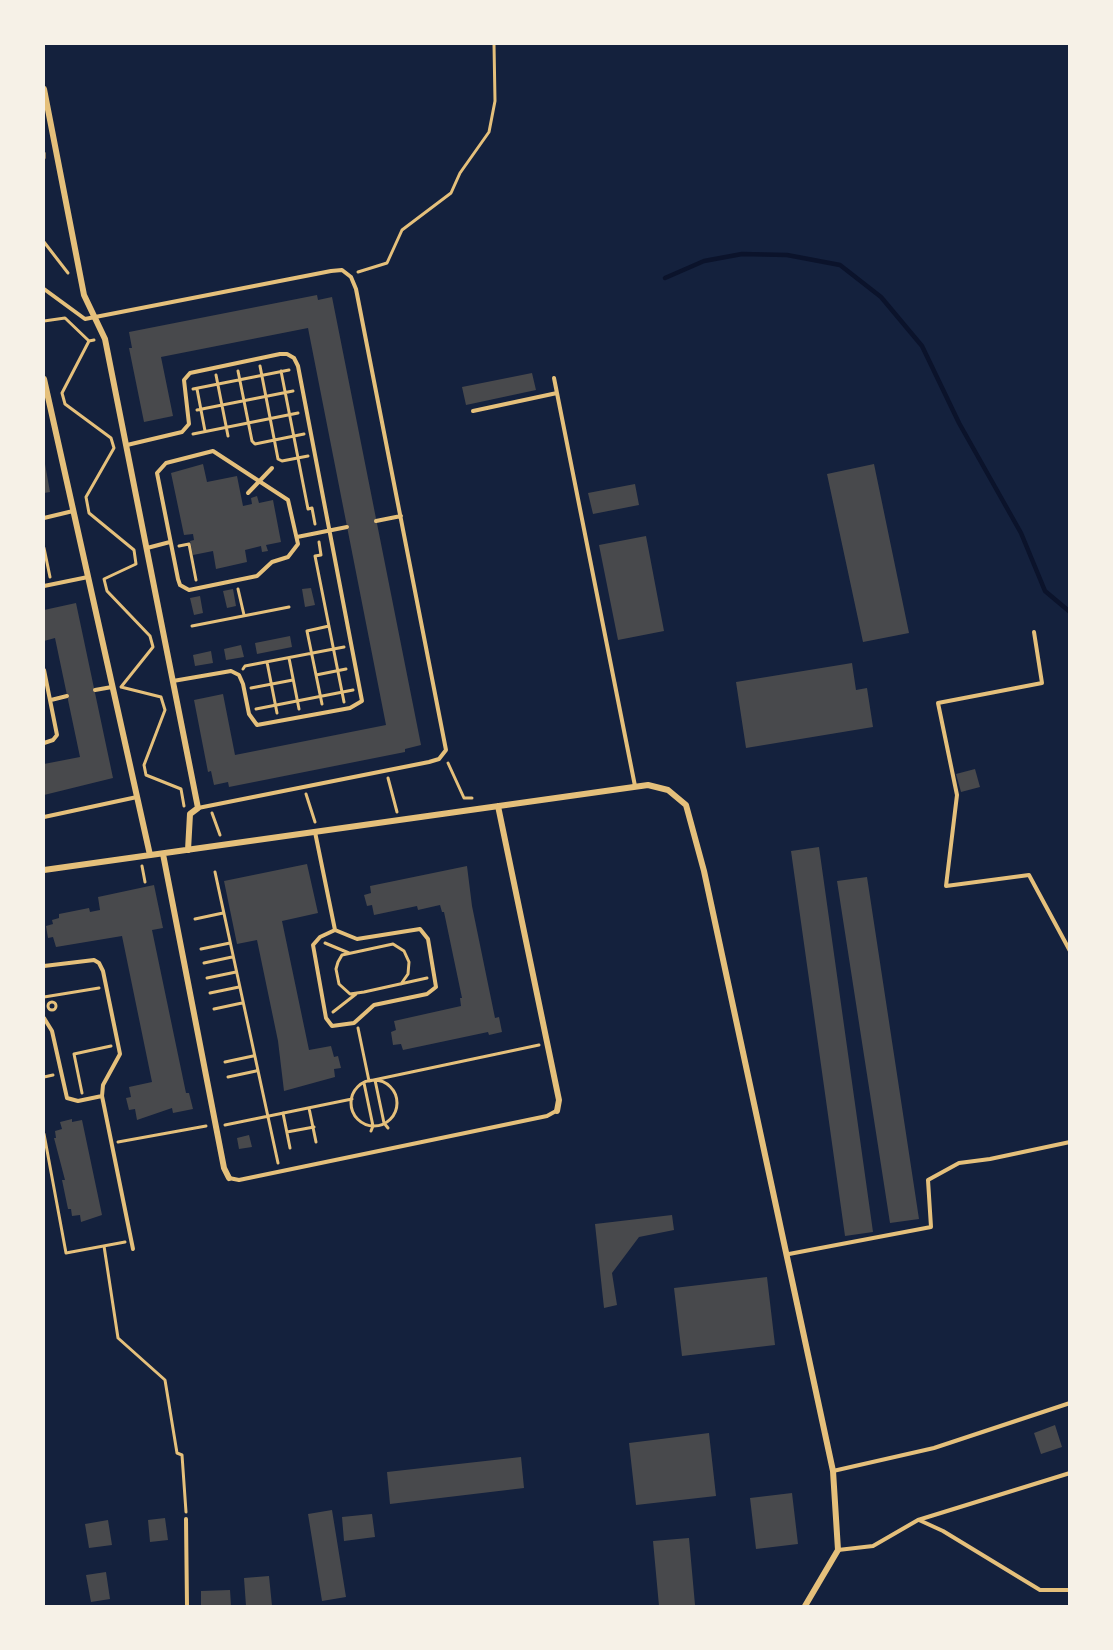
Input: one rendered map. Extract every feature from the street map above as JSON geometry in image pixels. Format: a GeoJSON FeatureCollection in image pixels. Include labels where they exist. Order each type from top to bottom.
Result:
{"type":"FeatureCollection","features":[{"type":"Feature","properties":{"kind":"street"},"geometry":{"type":"LineString","coordinates":[[44,89],[84,295],[104,337],[198,808],[190,814],[188,850]]}},
{"type":"Feature","properties":{"kind":"street"},"geometry":{"type":"LineString","coordinates":[[44,379],[46,401],[150,855]]}},
{"type":"Feature","properties":{"kind":"street"},"geometry":{"type":"LineString","coordinates":[[44,870],[648,785],[668,790],[686,805],[704,871],[789,1254],[833,1471],[838,1550],[805,1606]]}},
{"type":"Feature","properties":{"kind":"street"},"geometry":{"type":"LineString","coordinates":[[498,806],[559,1100],[557,1111]]}},
{"type":"Feature","properties":{"kind":"street"},"geometry":{"type":"LineString","coordinates":[[163,854],[215,1125],[224,1168],[229,1178]]}},
{"type":"Feature","properties":{"kind":"lane"},"geometry":{"type":"LineString","coordinates":[[44,289],[81,318],[331,271],[342,270],[351,277],[356,289],[445,739],[443,753],[439,759],[429,762],[198,808]]}},
{"type":"Feature","properties":{"kind":"lane"},"geometry":{"type":"LineString","coordinates":[[126,445],[182,432],[189,424],[184,380],[190,373],[287,354],[294,358],[311,433],[362,701],[357,706],[323,714],[257,725],[252,721],[239,675],[224,671],[173,681]]}},
{"type":"Feature","properties":{"kind":"lane"},"geometry":{"type":"LineString","coordinates":[[554,378],[635,787]]}},
{"type":"Feature","properties":{"kind":"lane"},"geometry":{"type":"LineString","coordinates":[[473,411],[557,393]]}},
{"type":"Feature","properties":{"kind":"lane"},"geometry":{"type":"LineString","coordinates":[[213,451],[259,481],[288,500],[298,544],[295,551],[288,557],[272,562],[257,576],[198,590],[189,590],[180,585],[157,478],[159,470],[166,463],[213,451]]}},
{"type":"Feature","properties":{"kind":"lane"},"geometry":{"type":"LineString","coordinates":[[248,493],[272,468]]}},
{"type":"Feature","properties":{"kind":"lane"},"geometry":{"type":"LineString","coordinates":[[44,518],[73,511]]}},
{"type":"Feature","properties":{"kind":"lane"},"geometry":{"type":"LineString","coordinates":[[376,521],[401,516]]}},
{"type":"Feature","properties":{"kind":"lane"},"geometry":{"type":"LineString","coordinates":[[297,537],[347,527]]}},
{"type":"Feature","properties":{"kind":"lane"},"geometry":{"type":"LineString","coordinates":[[146,548],[171,545]]}},
{"type":"Feature","properties":{"kind":"lane"},"geometry":{"type":"LineString","coordinates":[[44,586],[88,577]]}},
{"type":"Feature","properties":{"kind":"lane"},"geometry":{"type":"LineString","coordinates":[[1034,632],[1042,683],[938,703],[957,795],[946,886],[1029,875],[1070,951]]}},
{"type":"Feature","properties":{"kind":"lane"},"geometry":{"type":"LineString","coordinates":[[44,670],[57,735],[53,740],[44,743]]}},
{"type":"Feature","properties":{"kind":"lane"},"geometry":{"type":"LineString","coordinates":[[95,690],[112,687]]}},
{"type":"Feature","properties":{"kind":"lane"},"geometry":{"type":"LineString","coordinates":[[51,700],[67,696]]}},
{"type":"Feature","properties":{"kind":"lane"},"geometry":{"type":"LineString","coordinates":[[44,817],[136,797]]}},
{"type":"Feature","properties":{"kind":"lane"},"geometry":{"type":"LineString","coordinates":[[316,832],[335,930]]}},
{"type":"Feature","properties":{"kind":"lane"},"geometry":{"type":"LineString","coordinates":[[420,929],[428,939],[436,976],[436,987],[433,991],[374,1005],[357,1021],[332,1026],[326,1018],[313,954],[315,940],[335,930],[357,939],[420,929]]}},
{"type":"Feature","properties":{"kind":"lane"},"geometry":{"type":"LineString","coordinates":[[44,966],[93,960],[99,963],[104,971],[119,1045],[118,1061],[103,1085],[102,1096],[133,1249]]}},
{"type":"Feature","properties":{"kind":"lane"},"geometry":{"type":"LineString","coordinates":[[44,1018],[52,1031],[64,1092],[72,1101],[102,1096]]}},
{"type":"Feature","properties":{"kind":"lane"},"geometry":{"type":"LineString","coordinates":[[229,1178],[239,1180],[279,1172],[547,1116],[557,1111]]}},
{"type":"Feature","properties":{"kind":"lane"},"geometry":{"type":"LineString","coordinates":[[789,1254],[930,1227],[928,1180],[959,1163],[990,1159],[1070,1142]]}},
{"type":"Feature","properties":{"kind":"lane"},"geometry":{"type":"LineString","coordinates":[[833,1471],[934,1448],[1070,1403]]}},
{"type":"Feature","properties":{"kind":"lane"},"geometry":{"type":"LineString","coordinates":[[838,1550],[873,1546],[918,1520],[1070,1473]]}},
{"type":"Feature","properties":{"kind":"lane"},"geometry":{"type":"LineString","coordinates":[[186,1519],[187,1606]]}},
{"type":"Feature","properties":{"kind":"lane"},"geometry":{"type":"LineString","coordinates":[[918,1520],[943,1532],[1040,1590],[1070,1590]]}},
{"type":"Feature","properties":{"kind":"path"},"geometry":{"type":"LineString","coordinates":[[351,277],[360,271],[387,262],[402,230],[451,193],[460,173],[489,132],[495,101],[494,44]]}},
{"type":"Feature","properties":{"kind":"path"},"geometry":{"type":"LineString","coordinates":[[44,153],[44,158]]}},
{"type":"Feature","properties":{"kind":"path"},"geometry":{"type":"LineString","coordinates":[[44,242],[68,271],[70,282]]}},
{"type":"Feature","properties":{"kind":"path"},"geometry":{"type":"LineString","coordinates":[[44,321],[65,318],[88,341]]}},
{"type":"Feature","properties":{"kind":"path"},"geometry":{"type":"LineString","coordinates":[[104,337],[88,341],[62,393],[65,404],[111,438],[114,448],[86,497],[89,513],[134,550],[136,564],[104,579],[107,591],[150,636],[153,647],[121,687],[161,698],[165,710],[144,765],[146,775],[181,789],[186,815],[190,820]]}},
{"type":"Feature","properties":{"kind":"path"},"geometry":{"type":"LineString","coordinates":[[258,359],[278,459],[282,461],[315,455]]}},
{"type":"Feature","properties":{"kind":"path"},"geometry":{"type":"LineString","coordinates":[[237,363],[248,423],[252,441],[255,444],[311,433]]}},
{"type":"Feature","properties":{"kind":"path"},"geometry":{"type":"LineString","coordinates":[[215,367],[228,436]]}},
{"type":"Feature","properties":{"kind":"path"},"geometry":{"type":"LineString","coordinates":[[185,390],[298,368]]}},
{"type":"Feature","properties":{"kind":"path"},"geometry":{"type":"LineString","coordinates":[[197,388],[205,431]]}},
{"type":"Feature","properties":{"kind":"path"},"geometry":{"type":"LineString","coordinates":[[189,411],[302,389]]}},
{"type":"Feature","properties":{"kind":"path"},"geometry":{"type":"LineString","coordinates":[[182,432],[191,434],[306,411]]}},
{"type":"Feature","properties":{"kind":"path"},"geometry":{"type":"LineString","coordinates":[[171,545],[189,544],[198,590]]}},
{"type":"Feature","properties":{"kind":"path"},"geometry":{"type":"LineString","coordinates":[[44,548],[51,585]]}},
{"type":"Feature","properties":{"kind":"path"},"geometry":{"type":"LineString","coordinates":[[236,581],[244,615]]}},
{"type":"Feature","properties":{"kind":"path"},"geometry":{"type":"LineString","coordinates":[[192,626],[289,607]]}},
{"type":"Feature","properties":{"kind":"path"},"geometry":{"type":"LineString","coordinates":[[323,714],[307,630],[329,626]]}},
{"type":"Feature","properties":{"kind":"path"},"geometry":{"type":"LineString","coordinates":[[239,675],[245,666],[352,645]]}},
{"type":"Feature","properties":{"kind":"path"},"geometry":{"type":"LineString","coordinates":[[289,657],[301,718]]}},
{"type":"Feature","properties":{"kind":"path"},"geometry":{"type":"LineString","coordinates":[[267,662],[279,722]]}},
{"type":"Feature","properties":{"kind":"path"},"geometry":{"type":"LineString","coordinates":[[316,675],[357,667]]}},
{"type":"Feature","properties":{"kind":"path"},"geometry":{"type":"LineString","coordinates":[[244,689],[293,680]]}},
{"type":"Feature","properties":{"kind":"path"},"geometry":{"type":"LineString","coordinates":[[249,711],[361,689]]}},
{"type":"Feature","properties":{"kind":"path"},"geometry":{"type":"LineString","coordinates":[[443,753],[464,798],[472,798]]}},
{"type":"Feature","properties":{"kind":"path"},"geometry":{"type":"LineString","coordinates":[[387,770],[399,820]]}},
{"type":"Feature","properties":{"kind":"path"},"geometry":{"type":"LineString","coordinates":[[303,787],[316,832]]}},
{"type":"Feature","properties":{"kind":"path"},"geometry":{"type":"LineString","coordinates":[[209,805],[223,845]]}},
{"type":"Feature","properties":{"kind":"path"},"geometry":{"type":"LineString","coordinates":[[141,866],[145,882]]}},
{"type":"Feature","properties":{"kind":"path"},"geometry":{"type":"LineString","coordinates":[[215,872],[279,1172]]}},
{"type":"Feature","properties":{"kind":"path"},"geometry":{"type":"LineString","coordinates":[[195,919],[223,913]]}},
{"type":"Feature","properties":{"kind":"path"},"geometry":{"type":"LineString","coordinates":[[315,940],[351,953]]}},
{"type":"Feature","properties":{"kind":"path"},"geometry":{"type":"LineString","coordinates":[[201,949],[230,943]]}},
{"type":"Feature","properties":{"kind":"path"},"geometry":{"type":"LineString","coordinates":[[401,984],[410,968],[407,956],[393,944],[342,955],[338,962],[337,977],[344,990],[350,994],[401,984],[436,976]]}},
{"type":"Feature","properties":{"kind":"path"},"geometry":{"type":"LineString","coordinates":[[204,963],[232,957]]}},
{"type":"Feature","properties":{"kind":"path"},"geometry":{"type":"LineString","coordinates":[[207,978],[236,972]]}},
{"type":"Feature","properties":{"kind":"path"},"geometry":{"type":"LineString","coordinates":[[44,996],[107,986]]}},
{"type":"Feature","properties":{"kind":"path"},"geometry":{"type":"LineString","coordinates":[[210,993],[239,987]]}},
{"type":"Feature","properties":{"kind":"path"},"geometry":{"type":"LineString","coordinates":[[326,1018],[357,993]]}},
{"type":"Feature","properties":{"kind":"path"},"geometry":{"type":"LineString","coordinates":[[52,995],[52,1001]]}},
{"type":"Feature","properties":{"kind":"path"},"geometry":{"type":"LineString","coordinates":[[214,1009],[242,1003]]}},
{"type":"Feature","properties":{"kind":"path"},"geometry":{"type":"LineString","coordinates":[[357,1021],[369,1081]]}},
{"type":"Feature","properties":{"kind":"path"},"geometry":{"type":"LineString","coordinates":[[369,1081],[375,1080],[389,1086],[396,1098],[395,1113],[384,1124],[373,1126],[364,1124],[354,1114],[352,1099],[357,1088],[364,1083],[369,1081],[548,1044]]}},
{"type":"Feature","properties":{"kind":"path"},"geometry":{"type":"LineString","coordinates":[[84,1100],[74,1054],[119,1045]]}},
{"type":"Feature","properties":{"kind":"path"},"geometry":{"type":"LineString","coordinates":[[225,1062],[253,1056]]}},
{"type":"Feature","properties":{"kind":"path"},"geometry":{"type":"LineString","coordinates":[[228,1077],[256,1071]]}},
{"type":"Feature","properties":{"kind":"path"},"geometry":{"type":"LineString","coordinates":[[375,1080],[384,1124],[388,1128]]}},
{"type":"Feature","properties":{"kind":"path"},"geometry":{"type":"LineString","coordinates":[[364,1083],[373,1126],[371,1131]]}},
{"type":"Feature","properties":{"kind":"path"},"geometry":{"type":"LineString","coordinates":[[111,1143],[352,1099]]}},
{"type":"Feature","properties":{"kind":"path"},"geometry":{"type":"LineString","coordinates":[[309,1108],[316,1142]]}},
{"type":"Feature","properties":{"kind":"path"},"geometry":{"type":"LineString","coordinates":[[283,1113],[290,1148]]}},
{"type":"Feature","properties":{"kind":"path"},"geometry":{"type":"LineString","coordinates":[[287,1132],[314,1127]]}},
{"type":"Feature","properties":{"kind":"path"},"geometry":{"type":"LineString","coordinates":[[44,1134],[66,1253],[131,1241]]}},
{"type":"Feature","properties":{"kind":"path"},"geometry":{"type":"LineString","coordinates":[[104,1246],[118,1338],[165,1380],[177,1453],[182,1455],[186,1519]]}},
{"type":"Feature","properties":{"kind":"building"},"geometry":{"type":"Polygon","coordinates":[[[317,295],[318,300],[332,297],[421,745],[405,749],[405,752],[229,787],[228,782],[214,785],[211,771],[208,772],[194,700],[223,694],[235,755],[386,725],[308,328],[161,357],[173,416],[144,422],[129,348],[132,348],[129,332],[317,295]]]}},
{"type":"Feature","properties":{"kind":"building"},"geometry":{"type":"Polygon","coordinates":[[[532,373],[536,390],[466,405],[462,387],[532,373]]]}},
{"type":"Feature","properties":{"kind":"building"},"geometry":{"type":"Polygon","coordinates":[[[44,464],[50,492],[44,493],[44,464]]]}},
{"type":"Feature","properties":{"kind":"building"},"geometry":{"type":"Polygon","coordinates":[[[203,464],[207,482],[237,476],[243,506],[252,504],[251,498],[257,496],[259,503],[273,500],[281,542],[266,545],[268,551],[262,552],[261,546],[245,550],[247,562],[216,569],[213,551],[193,555],[190,541],[194,540],[193,534],[184,535],[171,473],[203,464]]]}},
{"type":"Feature","properties":{"kind":"building"},"geometry":{"type":"Polygon","coordinates":[[[874,464],[909,633],[863,642],[827,474],[874,464]]]}},
{"type":"Feature","properties":{"kind":"building"},"geometry":{"type":"Polygon","coordinates":[[[635,484],[639,505],[593,514],[588,493],[635,484]]]}},
{"type":"Feature","properties":{"kind":"building"},"geometry":{"type":"Polygon","coordinates":[[[646,536],[664,631],[618,640],[599,545],[646,536]]]}},
{"type":"Feature","properties":{"kind":"building"},"geometry":{"type":"Polygon","coordinates":[[[311,588],[315,605],[305,607],[302,589],[311,588]]]}},
{"type":"Feature","properties":{"kind":"building"},"geometry":{"type":"Polygon","coordinates":[[[233,589],[236,606],[227,608],[223,591],[233,589]]]}},
{"type":"Feature","properties":{"kind":"building"},"geometry":{"type":"Polygon","coordinates":[[[200,596],[203,613],[194,615],[190,598],[200,596]]]}},
{"type":"Feature","properties":{"kind":"building"},"geometry":{"type":"Polygon","coordinates":[[[76,603],[113,778],[44,795],[44,764],[80,757],[55,638],[44,641],[44,610],[76,603]]]}},
{"type":"Feature","properties":{"kind":"building"},"geometry":{"type":"Polygon","coordinates":[[[290,636],[292,647],[257,654],[255,643],[290,636]]]}},
{"type":"Feature","properties":{"kind":"building"},"geometry":{"type":"Polygon","coordinates":[[[241,645],[244,657],[226,660],[224,649],[241,645]]]}},
{"type":"Feature","properties":{"kind":"building"},"geometry":{"type":"Polygon","coordinates":[[[211,651],[213,663],[195,666],[193,655],[211,651]]]}},
{"type":"Feature","properties":{"kind":"building"},"geometry":{"type":"Polygon","coordinates":[[[852,663],[856,690],[867,688],[873,727],[746,748],[736,682],[852,663]]]}},
{"type":"Feature","properties":{"kind":"building"},"geometry":{"type":"Polygon","coordinates":[[[975,769],[980,787],[961,792],[956,774],[975,769]]]}},
{"type":"Feature","properties":{"kind":"building"},"geometry":{"type":"Polygon","coordinates":[[[819,847],[873,1232],[845,1236],[791,851],[819,847]]]}},
{"type":"Feature","properties":{"kind":"building"},"geometry":{"type":"Polygon","coordinates":[[[307,864],[318,913],[282,921],[309,1050],[331,1046],[334,1057],[338,1056],[341,1068],[334,1069],[335,1077],[284,1091],[278,1041],[257,940],[237,944],[224,881],[307,864]]]}},
{"type":"Feature","properties":{"kind":"building"},"geometry":{"type":"Polygon","coordinates":[[[467,866],[472,906],[495,1018],[499,1017],[502,1032],[489,1035],[488,1032],[403,1050],[401,1044],[393,1045],[391,1032],[396,1030],[394,1021],[461,1006],[460,998],[462,998],[444,912],[440,905],[418,910],[417,906],[374,915],[372,905],[367,906],[364,895],[371,893],[370,886],[467,866]]]}},
{"type":"Feature","properties":{"kind":"building"},"geometry":{"type":"Polygon","coordinates":[[[867,877],[919,1219],[890,1223],[837,881],[867,877]]]}},
{"type":"Feature","properties":{"kind":"building"},"geometry":{"type":"Polygon","coordinates":[[[154,885],[163,928],[152,930],[186,1093],[189,1093],[193,1109],[173,1113],[172,1108],[137,1120],[135,1109],[129,1110],[126,1098],[131,1097],[129,1087],[152,1082],[122,936],[56,947],[53,937],[48,938],[46,926],[53,924],[52,920],[59,918],[59,914],[89,908],[90,912],[100,910],[98,897],[154,885]]]}},
{"type":"Feature","properties":{"kind":"building"},"geometry":{"type":"Polygon","coordinates":[[[72,1119],[72,1122],[82,1120],[102,1215],[81,1222],[80,1215],[72,1216],[71,1209],[68,1209],[62,1180],[65,1180],[54,1138],[56,1138],[55,1131],[62,1129],[60,1122],[72,1119]]]}},
{"type":"Feature","properties":{"kind":"building"},"geometry":{"type":"Polygon","coordinates":[[[249,1135],[252,1147],[239,1149],[237,1138],[249,1135]]]}},
{"type":"Feature","properties":{"kind":"building"},"geometry":{"type":"Polygon","coordinates":[[[672,1215],[674,1230],[639,1237],[612,1273],[617,1305],[604,1308],[595,1224],[672,1215]]]}},
{"type":"Feature","properties":{"kind":"building"},"geometry":{"type":"Polygon","coordinates":[[[767,1277],[775,1345],[682,1356],[674,1288],[767,1277]]]}},
{"type":"Feature","properties":{"kind":"building"},"geometry":{"type":"Polygon","coordinates":[[[1055,1425],[1062,1447],[1041,1454],[1034,1433],[1055,1425]]]}},
{"type":"Feature","properties":{"kind":"building"},"geometry":{"type":"Polygon","coordinates":[[[709,1433],[716,1496],[636,1505],[629,1443],[709,1433]]]}},
{"type":"Feature","properties":{"kind":"building"},"geometry":{"type":"Polygon","coordinates":[[[521,1457],[524,1488],[390,1504],[387,1472],[521,1457]]]}},
{"type":"Feature","properties":{"kind":"building"},"geometry":{"type":"Polygon","coordinates":[[[792,1493],[798,1544],[756,1549],[750,1498],[792,1493]]]}},
{"type":"Feature","properties":{"kind":"building"},"geometry":{"type":"Polygon","coordinates":[[[332,1510],[346,1597],[322,1601],[308,1514],[332,1510]]]}},
{"type":"Feature","properties":{"kind":"building"},"geometry":{"type":"Polygon","coordinates":[[[372,1514],[375,1537],[344,1541],[342,1517],[372,1514]]]}},
{"type":"Feature","properties":{"kind":"building"},"geometry":{"type":"Polygon","coordinates":[[[165,1518],[168,1540],[150,1542],[148,1520],[165,1518]]]}},
{"type":"Feature","properties":{"kind":"building"},"geometry":{"type":"Polygon","coordinates":[[[108,1520],[112,1545],[89,1548],[85,1524],[108,1520]]]}},
{"type":"Feature","properties":{"kind":"building"},"geometry":{"type":"Polygon","coordinates":[[[689,1538],[695,1605],[659,1606],[653,1541],[689,1538]]]}},
{"type":"Feature","properties":{"kind":"building"},"geometry":{"type":"Polygon","coordinates":[[[106,1572],[110,1599],[91,1602],[86,1575],[106,1572]]]}},
{"type":"Feature","properties":{"kind":"building"},"geometry":{"type":"Polygon","coordinates":[[[269,1576],[272,1606],[246,1606],[244,1578],[269,1576]]]}},
{"type":"Feature","properties":{"kind":"building"},"geometry":{"type":"Polygon","coordinates":[[[230,1590],[231,1606],[201,1606],[201,1591],[230,1590]]]}},
{"type":"Feature","properties":{"kind":"waterway"},"geometry":{"type":"LineString","coordinates":[[665,278],[704,261],[742,254],[787,255],[840,265],[881,297],[922,346],[959,423],[1021,533],[1045,591],[1070,612]]}}]}
